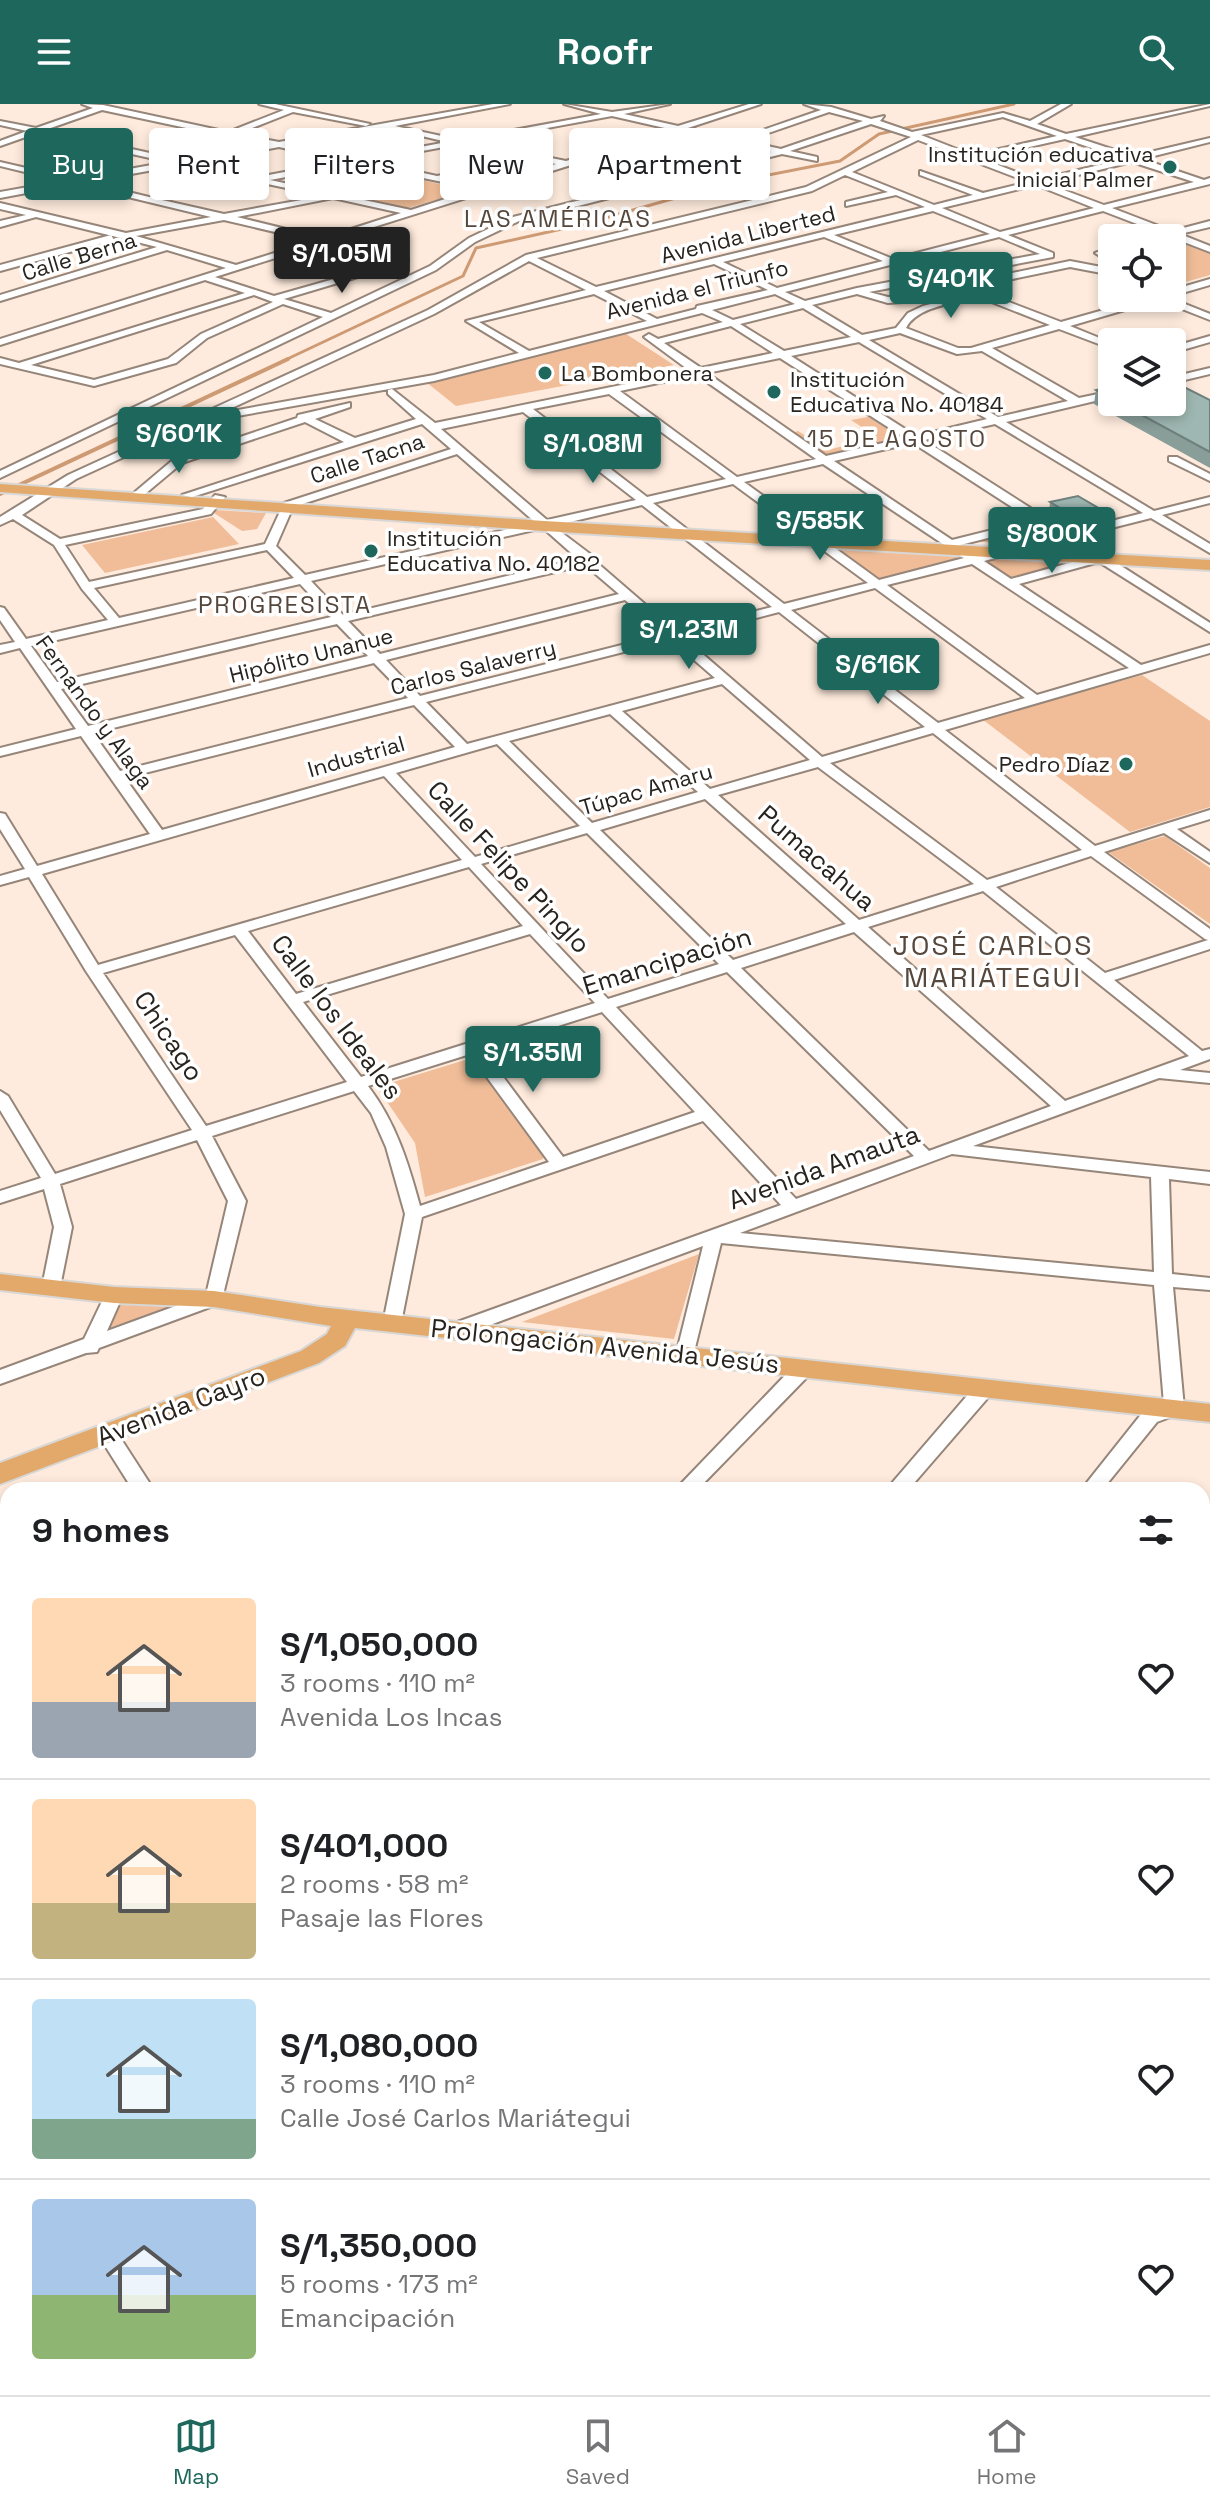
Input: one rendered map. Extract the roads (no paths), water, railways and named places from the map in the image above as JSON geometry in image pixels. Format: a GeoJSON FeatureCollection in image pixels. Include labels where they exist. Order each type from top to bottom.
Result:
{"type":"FeatureCollection","features":[{"type":"Feature","properties":{"kind":"main road"},"geometry":{"type":"LineString","coordinates":[[23,485],[539,522],[1210,563]]}},
{"type":"Feature","properties":{"kind":"main road"},"geometry":{"type":"LineString","coordinates":[[137,494],[218,499]]}},
{"type":"Feature","properties":{"kind":"main road"},"geometry":{"type":"LineString","coordinates":[[539,522],[568,520],[679,530]]}},
{"type":"Feature","properties":{"kind":"main road","name":"Prolongación Avenida Jesús"},"geometry":{"type":"LineString","coordinates":[[0,1282],[114,1295],[214,1299],[347,1319],[1210,1413]]}},
{"type":"Feature","properties":{"kind":"main road","name":"Avenida Cayro"},"geometry":{"type":"LineString","coordinates":[[0,1474],[310,1357],[336,1340],[347,1319]]}},
{"type":"Feature","properties":{"kind":"street"},"geometry":{"type":"LineString","coordinates":[[86,104],[206,128]]}},
{"type":"Feature","properties":{"kind":"street"},"geometry":{"type":"LineString","coordinates":[[263,104],[440,138]]}},
{"type":"Feature","properties":{"kind":"street"},"geometry":{"type":"LineString","coordinates":[[243,128],[312,104]]}},
{"type":"Feature","properties":{"kind":"street"},"geometry":{"type":"LineString","coordinates":[[357,128],[489,104]]}},
{"type":"Feature","properties":{"kind":"street"},"geometry":{"type":"LineString","coordinates":[[369,128],[506,104]]}},
{"type":"Feature","properties":{"kind":"street"},"geometry":{"type":"LineString","coordinates":[[568,104],[681,128],[757,104]]}},
{"type":"Feature","properties":{"kind":"street"},"geometry":{"type":"LineString","coordinates":[[533,128],[666,104]]}},
{"type":"Feature","properties":{"kind":"street"},"geometry":{"type":"LineString","coordinates":[[808,104],[835,106],[876,119],[1144,224]]}},
{"type":"Feature","properties":{"kind":"street"},"geometry":{"type":"LineString","coordinates":[[1031,124],[1067,104]]}},
{"type":"Feature","properties":{"kind":"street"},"geometry":{"type":"LineString","coordinates":[[969,158],[1210,104]]}},
{"type":"Feature","properties":{"kind":"street"},"geometry":{"type":"LineString","coordinates":[[43,128],[105,106]]}},
{"type":"Feature","properties":{"kind":"street"},"geometry":{"type":"LineString","coordinates":[[770,130],[835,106]]}},
{"type":"Feature","properties":{"kind":"street"},"geometry":{"type":"LineString","coordinates":[[370,125],[418,109]]}},
{"type":"Feature","properties":{"kind":"street"},"geometry":{"type":"LineString","coordinates":[[23,485],[191,421],[431,312],[529,257],[809,189],[848,173],[911,135],[1003,115],[1207,183]]}},
{"type":"Feature","properties":{"kind":"street"},"geometry":{"type":"LineString","coordinates":[[0,522],[14,515],[23,485],[188,382],[433,268],[464,241],[516,219],[783,151],[876,119]]}},
{"type":"Feature","properties":{"kind":"street"},"geometry":{"type":"LineString","coordinates":[[0,123],[24,128]]}},
{"type":"Feature","properties":{"kind":"street"},"geometry":{"type":"LineString","coordinates":[[0,144],[24,135]]}},
{"type":"Feature","properties":{"kind":"street","name":"Avenida Liberted"},"geometry":{"type":"LineString","coordinates":[[525,353],[471,321],[1210,140]]}},
{"type":"Feature","properties":{"kind":"street"},"geometry":{"type":"LineString","coordinates":[[269,141],[285,144]]}},
{"type":"Feature","properties":{"kind":"street"},"geometry":{"type":"LineString","coordinates":[[269,145],[285,142]]}},
{"type":"Feature","properties":{"kind":"street"},"geometry":{"type":"LineString","coordinates":[[770,148],[814,159]]}},
{"type":"Feature","properties":{"kind":"street"},"geometry":{"type":"LineString","coordinates":[[553,162],[569,165]]}},
{"type":"Feature","properties":{"kind":"street"},"geometry":{"type":"LineString","coordinates":[[0,164],[24,169]]}},
{"type":"Feature","properties":{"kind":"street"},"geometry":{"type":"LineString","coordinates":[[553,170],[569,165]]}},
{"type":"Feature","properties":{"kind":"street"},"geometry":{"type":"LineString","coordinates":[[848,173],[1050,255],[857,291],[734,324],[653,340],[826,461],[1138,669]]}},
{"type":"Feature","properties":{"kind":"street"},"geometry":{"type":"LineString","coordinates":[[923,173],[981,195]]}},
{"type":"Feature","properties":{"kind":"street"},"geometry":{"type":"LineString","coordinates":[[424,175],[440,178]]}},
{"type":"Feature","properties":{"kind":"street"},"geometry":{"type":"LineString","coordinates":[[435,177],[440,176]]}},
{"type":"Feature","properties":{"kind":"street","name":"Avenida el Triunfo"},"geometry":{"type":"LineString","coordinates":[[191,421],[414,383],[700,308],[1207,183]]}},
{"type":"Feature","properties":{"kind":"street"},"geometry":{"type":"LineString","coordinates":[[0,193],[24,189]]}},
{"type":"Feature","properties":{"kind":"street"},"geometry":{"type":"LineString","coordinates":[[849,204],[899,192]]}},
{"type":"Feature","properties":{"kind":"street"},"geometry":{"type":"LineString","coordinates":[[155,200],[323,241]]}},
{"type":"Feature","properties":{"kind":"street"},"geometry":{"type":"LineString","coordinates":[[124,235],[322,200]]}},
{"type":"Feature","properties":{"kind":"street"},"geometry":{"type":"LineString","coordinates":[[353,200],[414,213]]}},
{"type":"Feature","properties":{"kind":"street"},"geometry":{"type":"LineString","coordinates":[[0,342],[456,200]]}},
{"type":"Feature","properties":{"kind":"street"},"geometry":{"type":"LineString","coordinates":[[0,206],[124,235],[238,268]]}},
{"type":"Feature","properties":{"kind":"street"},"geometry":{"type":"LineString","coordinates":[[0,224],[42,215]]}},
{"type":"Feature","properties":{"kind":"street"},"geometry":{"type":"LineString","coordinates":[[1186,230],[1210,224]]}},
{"type":"Feature","properties":{"kind":"street"},"geometry":{"type":"LineString","coordinates":[[824,234],[890,261]]}},
{"type":"Feature","properties":{"kind":"street"},"geometry":{"type":"LineString","coordinates":[[0,268],[111,238]]}},
{"type":"Feature","properties":{"kind":"street"},"geometry":{"type":"LineString","coordinates":[[1186,239],[1207,246]]}},
{"type":"Feature","properties":{"kind":"street","name":"Calle Berna"},"geometry":{"type":"LineString","coordinates":[[0,298],[168,247]]}},
{"type":"Feature","properties":{"kind":"street"},"geometry":{"type":"LineString","coordinates":[[0,256],[22,263]]}},
{"type":"Feature","properties":{"kind":"street"},"geometry":{"type":"LineString","coordinates":[[529,257],[653,320]]}},
{"type":"Feature","properties":{"kind":"street"},"geometry":{"type":"LineString","coordinates":[[0,361],[94,383],[172,361],[204,336],[275,302],[330,281],[405,260]]}},
{"type":"Feature","properties":{"kind":"street"},"geometry":{"type":"LineString","coordinates":[[714,261],[803,304],[1210,549]]}},
{"type":"Feature","properties":{"kind":"street"},"geometry":{"type":"LineString","coordinates":[[857,291],[888,300],[902,299],[1061,265],[1084,264],[1098,268]]}},
{"type":"Feature","properties":{"kind":"street"},"geometry":{"type":"LineString","coordinates":[[207,278],[275,302],[330,316]]}},
{"type":"Feature","properties":{"kind":"street"},"geometry":{"type":"LineString","coordinates":[[330,281],[378,294]]}},
{"type":"Feature","properties":{"kind":"street"},"geometry":{"type":"LineString","coordinates":[[1186,289],[1210,282]]}},
{"type":"Feature","properties":{"kind":"street"},"geometry":{"type":"LineString","coordinates":[[0,372],[250,294]]}},
{"type":"Feature","properties":{"kind":"street"},"geometry":{"type":"LineString","coordinates":[[901,330],[901,325],[918,312],[980,294],[1098,340]]}},
{"type":"Feature","properties":{"kind":"street"},"geometry":{"type":"LineString","coordinates":[[700,308],[734,324],[1210,628]]}},
{"type":"Feature","properties":{"kind":"street"},"geometry":{"type":"LineString","coordinates":[[1186,308],[1210,317]]}},
{"type":"Feature","properties":{"kind":"street"},"geometry":{"type":"LineString","coordinates":[[188,495],[354,442],[428,424],[702,373],[901,330],[957,351],[984,348],[1109,312]]}},
{"type":"Feature","properties":{"kind":"street"},"geometry":{"type":"LineString","coordinates":[[1186,346],[1210,339]]}},
{"type":"Feature","properties":{"kind":"street"},"geometry":{"type":"LineString","coordinates":[[984,348],[1078,402]]}},
{"type":"Feature","properties":{"kind":"street"},"geometry":{"type":"LineString","coordinates":[[1186,377],[1210,371]]}},
{"type":"Feature","properties":{"kind":"street"},"geometry":{"type":"LineString","coordinates":[[123,375],[188,382]]}},
{"type":"Feature","properties":{"kind":"street"},"geometry":{"type":"LineString","coordinates":[[137,494],[178,461],[302,417],[414,383]]}},
{"type":"Feature","properties":{"kind":"street"},"geometry":{"type":"LineString","coordinates":[[611,390],[1035,699]]}},
{"type":"Feature","properties":{"kind":"street"},"geometry":{"type":"LineString","coordinates":[[392,392],[819,761],[1205,1056]]}},
{"type":"Feature","properties":{"kind":"street"},"geometry":{"type":"LineString","coordinates":[[568,520],[1098,397]]}},
{"type":"Feature","properties":{"kind":"street"},"geometry":{"type":"LineString","coordinates":[[525,408],[1094,852],[1210,936]]}},
{"type":"Feature","properties":{"kind":"street"},"geometry":{"type":"LineString","coordinates":[[302,417],[354,442]]}},
{"type":"Feature","properties":{"kind":"street","name":"Calle Tacna"},"geometry":{"type":"LineString","coordinates":[[294,504],[459,450]]}},
{"type":"Feature","properties":{"kind":"street"},"geometry":{"type":"LineString","coordinates":[[1173,459],[1210,478]]}},
{"type":"Feature","properties":{"kind":"street"},"geometry":{"type":"LineString","coordinates":[[58,543],[207,512],[218,499]]}},
{"type":"Feature","properties":{"kind":"street","name":"Carlos Salaverry"},"geometry":{"type":"LineString","coordinates":[[117,776],[1210,500]]}},
{"type":"Feature","properties":{"kind":"street"},"geometry":{"type":"LineString","coordinates":[[86,586],[270,546],[294,504]]}},
{"type":"Feature","properties":{"kind":"street"},"geometry":{"type":"LineString","coordinates":[[14,515],[58,543],[86,586],[117,623]]}},
{"type":"Feature","properties":{"kind":"street"},"geometry":{"type":"LineString","coordinates":[[955,546],[1044,520]]}},
{"type":"Feature","properties":{"kind":"street"},"geometry":{"type":"LineString","coordinates":[[0,649],[301,581],[539,522]]}},
{"type":"Feature","properties":{"kind":"street"},"geometry":{"type":"LineString","coordinates":[[270,546],[337,620],[464,749]]}},
{"type":"Feature","properties":{"kind":"street"},"geometry":{"type":"LineString","coordinates":[[1010,583],[1096,555]]}},
{"type":"Feature","properties":{"kind":"street"},"geometry":{"type":"LineString","coordinates":[[53,687],[590,560]]}},
{"type":"Feature","properties":{"kind":"street","name":"Hipólito Unanue"},"geometry":{"type":"LineString","coordinates":[[0,752],[630,595]]}},
{"type":"Feature","properties":{"kind":"street","name":"Fernando y Alaga"},"geometry":{"type":"LineString","coordinates":[[0,611],[21,645],[86,731],[158,835]]}},
{"type":"Feature","properties":{"kind":"street","name":"Túpac Amaru"},"geometry":{"type":"LineString","coordinates":[[94,971],[1210,649]]}},
{"type":"Feature","properties":{"kind":"street","name":"Industrial"},"geometry":{"type":"LineString","coordinates":[[0,881],[499,739],[726,679]]}},
{"type":"Feature","properties":{"kind":"street","name":"Pumacahua"},"geometry":{"type":"LineString","coordinates":[[612,709],[1063,1108]]}},
{"type":"Feature","properties":{"kind":"street"},"geometry":{"type":"LineString","coordinates":[[499,739],[926,1158]]}},
{"type":"Feature","properties":{"kind":"street","name":"Calle Felipe Pinglo"},"geometry":{"type":"LineString","coordinates":[[387,771],[792,1206]]}},
{"type":"Feature","properties":{"kind":"street","name":"Emancipación"},"geometry":{"type":"LineString","coordinates":[[0,1197],[1210,814]]}},
{"type":"Feature","properties":{"kind":"street","name":"Chicago"},"geometry":{"type":"LineString","coordinates":[[0,817],[94,971],[201,1131],[237,1201],[214,1299]]}},
{"type":"Feature","properties":{"kind":"street"},"geometry":{"type":"LineString","coordinates":[[1167,829],[1210,859]]}},
{"type":"Feature","properties":{"kind":"street"},"geometry":{"type":"LineString","coordinates":[[293,1000],[534,928]]}},
{"type":"Feature","properties":{"kind":"street","name":"Calle los Ideales"},"geometry":{"type":"LineString","coordinates":[[239,930],[379,1112],[395,1147],[414,1214],[392,1323]]}},
{"type":"Feature","properties":{"kind":"street"},"geometry":{"type":"LineString","coordinates":[[1102,979],[1210,944]]}},
{"type":"Feature","properties":{"kind":"street"},"geometry":{"type":"LineString","coordinates":[[473,1047],[559,1164]]}},
{"type":"Feature","properties":{"kind":"street","name":"Avenida Amauta"},"geometry":{"type":"LineString","coordinates":[[456,1330],[1205,1056]]}},
{"type":"Feature","properties":{"kind":"street"},"geometry":{"type":"LineString","coordinates":[[1157,1073],[1210,1078]]}},
{"type":"Feature","properties":{"kind":"street"},"geometry":{"type":"LineString","coordinates":[[0,1096],[51,1181],[63,1227],[51,1287]]}},
{"type":"Feature","properties":{"kind":"street"},"geometry":{"type":"LineString","coordinates":[[414,1214],[706,1114]]}},
{"type":"Feature","properties":{"kind":"street"},"geometry":{"type":"LineString","coordinates":[[949,1150],[1210,1178]]}},
{"type":"Feature","properties":{"kind":"street"},"geometry":{"type":"LineString","coordinates":[[1097,1482],[1150,1417],[1174,1408],[1163,1279],[1160,1173]]}},
{"type":"Feature","properties":{"kind":"street"},"geometry":{"type":"LineString","coordinates":[[685,1355],[714,1236],[1210,1284]]}},
{"type":"Feature","properties":{"kind":"street"},"geometry":{"type":"LineString","coordinates":[[90,1347],[114,1295]]}},
{"type":"Feature","properties":{"kind":"street"},"geometry":{"type":"LineString","coordinates":[[0,1377],[90,1347],[214,1299]]}},
{"type":"Feature","properties":{"kind":"street"},"geometry":{"type":"LineString","coordinates":[[693,1482],[804,1368]]}},
{"type":"Feature","properties":{"kind":"street"},"geometry":{"type":"LineString","coordinates":[[903,1482],[985,1388]]}},
{"type":"Feature","properties":{"kind":"street"},"geometry":{"type":"LineString","coordinates":[[107,1433],[139,1482]]}},
{"type":"Feature","properties":{"kind":"waterway"},"geometry":{"type":"LineString","coordinates":[[283,361],[463,276],[476,248],[580,225],[732,182],[840,161],[879,134],[1014,104]]}},
{"type":"Feature","properties":{"kind":"waterway"},"geometry":{"type":"LineString","coordinates":[[0,494],[288,359]]}},
{"type":"Feature","properties":{"kind":"place","name":"Institución educativa inicial Palmer"},"geometry":{"type":"Point","coordinates":[1170,167]}},
{"type":"Feature","properties":{"kind":"place","name":"La Bombonera"},"geometry":{"type":"Point","coordinates":[545,373]}},
{"type":"Feature","properties":{"kind":"place","name":"Institución Educativa No. 40184"},"geometry":{"type":"Point","coordinates":[774,392]}},
{"type":"Feature","properties":{"kind":"place","name":"Institución Educativa No. 40182"},"geometry":{"type":"Point","coordinates":[371,551]}},
{"type":"Feature","properties":{"kind":"place","name":"Pedro Díaz"},"geometry":{"type":"Point","coordinates":[1126,764]}},
{"type":"Feature","properties":{"kind":"district","name":"LAS AMÉRICAS"},"geometry":{"type":"Point","coordinates":[558,219]}},
{"type":"Feature","properties":{"kind":"district","name":"15 DE AGOSTO"},"geometry":{"type":"Point","coordinates":[897,439]}},
{"type":"Feature","properties":{"kind":"district","name":"PROGRESISTA"},"geometry":{"type":"Point","coordinates":[285,605]}},
{"type":"Feature","properties":{"kind":"district","name":"JOSÉ CARLOS MARIÁTEGUI"},"geometry":{"type":"Point","coordinates":[993,961]}}]}
